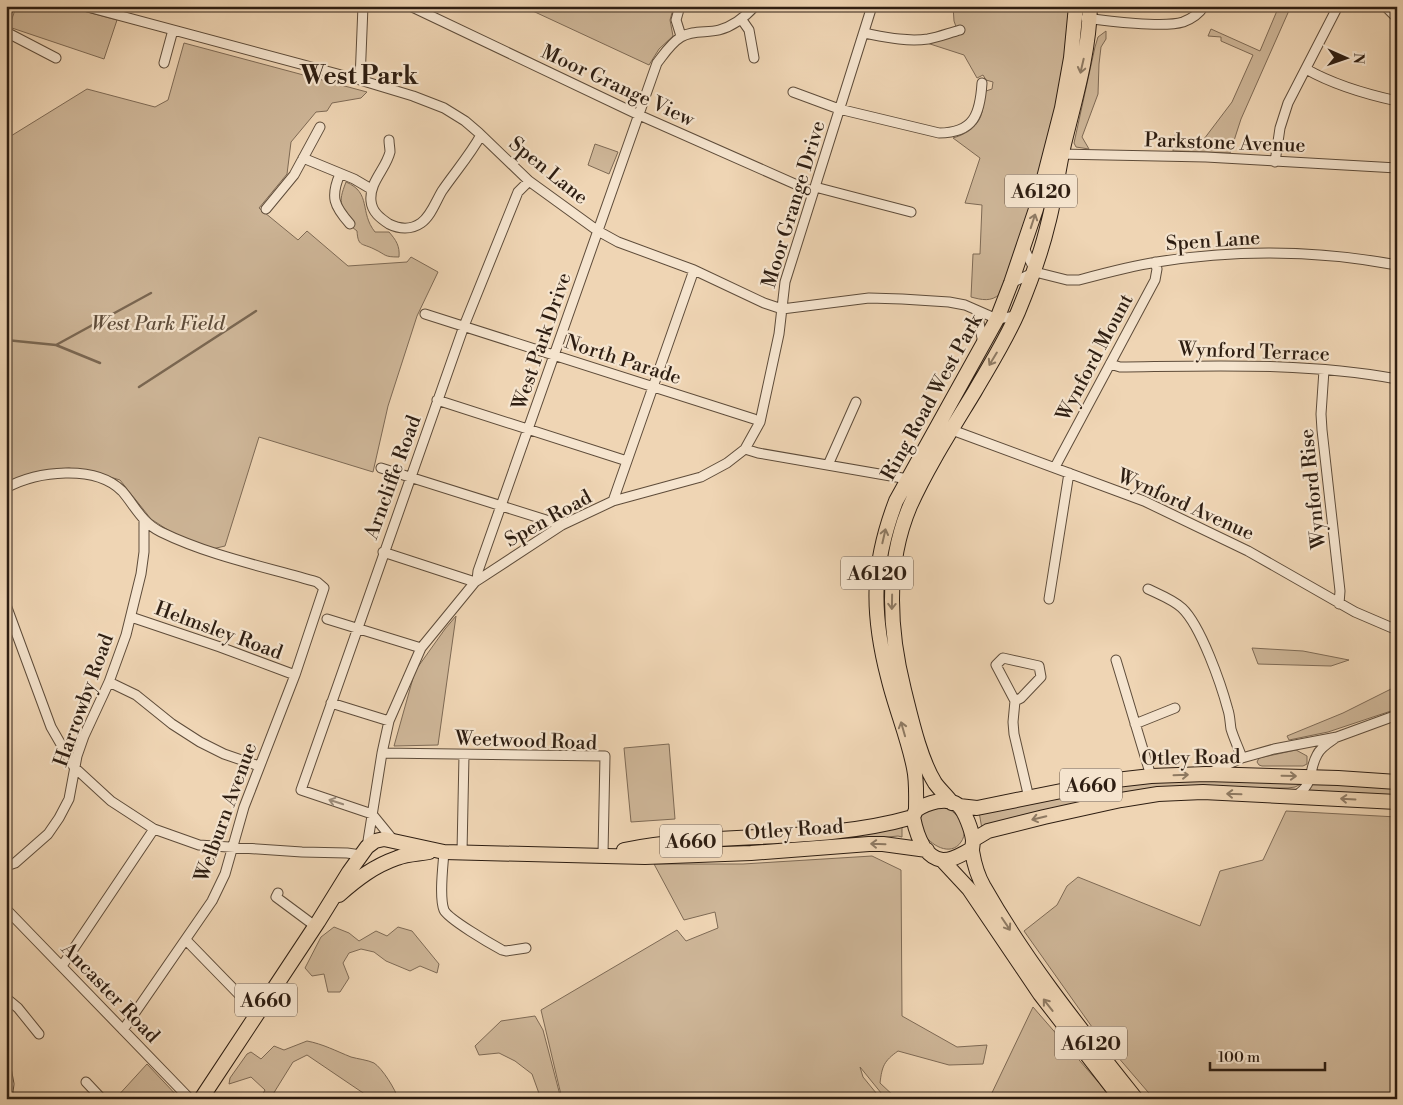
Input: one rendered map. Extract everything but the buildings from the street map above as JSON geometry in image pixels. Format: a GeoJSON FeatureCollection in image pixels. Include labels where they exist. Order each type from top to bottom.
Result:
{"type":"FeatureCollection","features":[{"type":"Feature","properties":{"kind":"highway","name":"Ring Road West Park"},"geometry":{"type":"LineString","coordinates":[[956,804],[936,784],[917,740],[900,674],[892,614],[892,584],[895,558],[910,507],[1004,340],[1035,272],[1048,223],[1072,58],[1076,11]]}},
{"type":"Feature","properties":{"kind":"highway","name":"Ring Road West Park"},"geometry":{"type":"LineString","coordinates":[[914,814],[914,768],[888,677],[876,613],[879,558],[886,529],[896,501],[997,319],[1012,283],[1036,209],[1057,153],[1084,58],[1090,12]]}},
{"type":"Feature","properties":{"kind":"highway","name":"Otley Road"},"geometry":{"type":"LineString","coordinates":[[956,804],[978,808],[1116,780],[1151,776],[1312,771],[1397,782]]}},
{"type":"Feature","properties":{"kind":"highway","name":"Otley Road"},"geometry":{"type":"LineString","coordinates":[[972,844],[988,831],[1121,800],[1149,796],[1203,792],[1397,802]]}},
{"type":"Feature","properties":{"kind":"highway"},"geometry":{"type":"LineString","coordinates":[[914,814],[927,803],[939,801],[956,804]]}},
{"type":"Feature","properties":{"kind":"highway","name":"A6120"},"geometry":{"type":"LineString","coordinates":[[956,804],[970,824],[972,844],[981,882],[998,911],[1077,1026],[1136,1099]]}},
{"type":"Feature","properties":{"kind":"highway","name":"Otley Road"},"geometry":{"type":"LineString","coordinates":[[603,854],[657,844],[868,828],[885,825],[914,814]]}},
{"type":"Feature","properties":{"kind":"highway","name":"A6120"},"geometry":{"type":"LineString","coordinates":[[914,814],[918,837],[927,850],[942,860],[965,884],[1040,994],[1120,1099]]}},
{"type":"Feature","properties":{"kind":"highway","name":"Otley Road"},"geometry":{"type":"LineString","coordinates":[[201,1099],[364,851],[375,841],[384,840],[440,851],[645,856],[751,853],[869,844],[927,850]]}},
{"type":"Feature","properties":{"kind":"highway"},"geometry":{"type":"LineString","coordinates":[[394,842],[398,857]]}},
{"type":"Feature","properties":{"kind":"highway"},"geometry":{"type":"LineString","coordinates":[[942,860],[958,857],[972,844]]}},
{"type":"Feature","properties":{"kind":"highway"},"geometry":{"type":"LineString","coordinates":[[364,851],[376,867]]}},
{"type":"Feature","properties":{"kind":"highway","name":"Otley Road"},"geometry":{"type":"LineString","coordinates":[[331,902],[365,873],[376,867],[398,857],[440,851]]}},
{"type":"Feature","properties":{"kind":"street","name":"Spen Lane"},"geometry":{"type":"LineString","coordinates":[[84,6],[109,10],[173,30],[360,80],[413,96],[444,108],[465,121],[529,181],[598,231],[633,248],[694,270],[764,303],[782,309],[869,298],[950,302],[997,319]]}},
{"type":"Feature","properties":{"kind":"street"},"geometry":{"type":"LineString","coordinates":[[360,80],[363,6]]}},
{"type":"Feature","properties":{"kind":"street","name":"Moor Grange View"},"geometry":{"type":"LineString","coordinates":[[410,6],[639,115],[814,190],[910,212]]}},
{"type":"Feature","properties":{"kind":"street"},"geometry":{"type":"LineString","coordinates":[[680,6],[676,20],[681,36],[720,30],[742,20],[755,6]]}},
{"type":"Feature","properties":{"kind":"street","name":"Moor Grange Drive"},"geometry":{"type":"LineString","coordinates":[[782,309],[785,282],[872,6]]}},
{"type":"Feature","properties":{"kind":"street"},"geometry":{"type":"LineString","coordinates":[[1076,11],[1090,12],[1132,22],[1181,23],[1195,16],[1204,6]]}},
{"type":"Feature","properties":{"kind":"street"},"geometry":{"type":"LineString","coordinates":[[1276,162],[1283,116],[1288,102],[1338,6]]}},
{"type":"Feature","properties":{"kind":"street"},"geometry":{"type":"LineString","coordinates":[[1385,6],[1397,18]]}},
{"type":"Feature","properties":{"kind":"street"},"geometry":{"type":"LineString","coordinates":[[742,20],[749,30],[754,58]]}},
{"type":"Feature","properties":{"kind":"street"},"geometry":{"type":"LineString","coordinates":[[164,63],[173,30]]}},
{"type":"Feature","properties":{"kind":"street"},"geometry":{"type":"LineString","coordinates":[[864,33],[911,40],[928,39],[960,30]]}},
{"type":"Feature","properties":{"kind":"street"},"geometry":{"type":"LineString","coordinates":[[6,32],[56,58]]}},
{"type":"Feature","properties":{"kind":"street","name":"West Park Drive"},"geometry":{"type":"LineString","coordinates":[[472,580],[478,571],[657,63],[668,48],[681,36]]}},
{"type":"Feature","properties":{"kind":"street"},"geometry":{"type":"LineString","coordinates":[[1306,68],[1318,76],[1355,91],[1397,101]]}},
{"type":"Feature","properties":{"kind":"street"},"geometry":{"type":"LineString","coordinates":[[793,92],[840,110],[939,134],[952,133],[962,129],[971,122],[978,113],[982,83]]}},
{"type":"Feature","properties":{"kind":"street"},"geometry":{"type":"LineString","coordinates":[[266,209],[294,174],[320,127]]}},
{"type":"Feature","properties":{"kind":"street"},"geometry":{"type":"LineString","coordinates":[[390,140],[390,152],[371,189],[372,208],[383,220],[395,227],[404,228],[425,220],[443,190],[470,155],[481,135]]}},
{"type":"Feature","properties":{"kind":"street","name":"Parkstone Avenue"},"geometry":{"type":"LineString","coordinates":[[1057,153],[1206,157],[1397,168]]}},
{"type":"Feature","properties":{"kind":"street"},"geometry":{"type":"LineString","coordinates":[[303,158],[354,179],[371,189]]}},
{"type":"Feature","properties":{"kind":"street"},"geometry":{"type":"LineString","coordinates":[[340,174],[334,186],[334,201],[350,224]]}},
{"type":"Feature","properties":{"kind":"street","name":"Arncliffe Road"},"geometry":{"type":"LineString","coordinates":[[372,814],[300,790],[464,326],[518,192],[529,181]]}},
{"type":"Feature","properties":{"kind":"street"},"geometry":{"type":"LineString","coordinates":[[1012,283],[1035,272],[1024,248]]}},
{"type":"Feature","properties":{"kind":"street","name":"Spen Lane"},"geometry":{"type":"LineString","coordinates":[[1035,272],[1073,280],[1155,262],[1188,257],[1257,252],[1322,255],[1397,265]]}},
{"type":"Feature","properties":{"kind":"street","name":"Wynford Mount"},"geometry":{"type":"LineString","coordinates":[[1054,467],[1155,280],[1155,262]]}},
{"type":"Feature","properties":{"kind":"street"},"geometry":{"type":"LineString","coordinates":[[613,501],[694,270]]}},
{"type":"Feature","properties":{"kind":"street","name":"Spen Road"},"geometry":{"type":"LineString","coordinates":[[364,851],[388,721],[421,648],[472,580],[562,525],[613,501],[701,477],[727,463],[745,449],[760,422],[779,334],[782,309]]}},
{"type":"Feature","properties":{"kind":"street"},"geometry":{"type":"LineString","coordinates":[[977,311],[983,344]]}},
{"type":"Feature","properties":{"kind":"street","name":"North Parade"},"geometry":{"type":"LineString","coordinates":[[425,314],[754,419]]}},
{"type":"Feature","properties":{"kind":"street"},"geometry":{"type":"LineString","coordinates":[[1004,340],[997,319],[1016,316]]}},
{"type":"Feature","properties":{"kind":"street","name":"Wynford Terrace"},"geometry":{"type":"LineString","coordinates":[[1110,364],[1120,367],[1258,366],[1324,370],[1397,379]]}},
{"type":"Feature","properties":{"kind":"street","name":"Wynford Rise"},"geometry":{"type":"LineString","coordinates":[[1324,370],[1321,414],[1322,430],[1340,591],[1339,604]]}},
{"type":"Feature","properties":{"kind":"street"},"geometry":{"type":"LineString","coordinates":[[437,400],[628,461]]}},
{"type":"Feature","properties":{"kind":"street"},"geometry":{"type":"LineString","coordinates":[[828,465],[856,402]]}},
{"type":"Feature","properties":{"kind":"street","name":"Wynford Avenue"},"geometry":{"type":"LineString","coordinates":[[952,430],[1144,501],[1214,533],[1274,564],[1339,604],[1397,630]]}},
{"type":"Feature","properties":{"kind":"street"},"geometry":{"type":"LineString","coordinates":[[745,449],[758,453],[908,479]]}},
{"type":"Feature","properties":{"kind":"street"},"geometry":{"type":"LineString","coordinates":[[381,468],[562,525]]}},
{"type":"Feature","properties":{"kind":"street"},"geometry":{"type":"LineString","coordinates":[[6,488],[40,477],[72,472],[82,473],[103,479],[120,489],[144,520]]}},
{"type":"Feature","properties":{"kind":"street"},"geometry":{"type":"LineString","coordinates":[[1049,599],[1069,473]]}},
{"type":"Feature","properties":{"kind":"street","name":"Welburn Avenue"},"geometry":{"type":"LineString","coordinates":[[123,1030],[212,901],[225,874],[244,807],[295,675],[324,588],[317,582],[207,551],[161,532],[144,520]]}},
{"type":"Feature","properties":{"kind":"street","name":"Harrowby Road"},"geometry":{"type":"LineString","coordinates":[[6,866],[15,863],[48,834],[59,818],[68,799],[74,766],[84,736],[122,651],[141,574],[144,552],[144,520]]}},
{"type":"Feature","properties":{"kind":"street"},"geometry":{"type":"LineString","coordinates":[[383,552],[472,580]]}},
{"type":"Feature","properties":{"kind":"street"},"geometry":{"type":"LineString","coordinates":[[1148,589],[1182,608],[1200,633],[1221,690],[1242,758]]}},
{"type":"Feature","properties":{"kind":"street"},"geometry":{"type":"LineString","coordinates":[[6,605],[51,727],[74,766],[111,801],[154,829],[199,845],[302,852],[348,853],[364,851]]}},
{"type":"Feature","properties":{"kind":"street","name":"Helmsley Road"},"geometry":{"type":"LineString","coordinates":[[131,617],[295,675]]}},
{"type":"Feature","properties":{"kind":"street"},"geometry":{"type":"LineString","coordinates":[[327,619],[421,648]]}},
{"type":"Feature","properties":{"kind":"street"},"geometry":{"type":"LineString","coordinates":[[1015,701],[1041,677],[1039,666],[1003,658],[996,665],[1015,701],[1014,734],[1028,798]]}},
{"type":"Feature","properties":{"kind":"street"},"geometry":{"type":"LineString","coordinates":[[1116,660],[1151,776]]}},
{"type":"Feature","properties":{"kind":"street"},"geometry":{"type":"LineString","coordinates":[[109,682],[136,696],[172,724],[200,742],[224,754],[260,766]]}},
{"type":"Feature","properties":{"kind":"street"},"geometry":{"type":"LineString","coordinates":[[331,703],[388,721]]}},
{"type":"Feature","properties":{"kind":"street"},"geometry":{"type":"LineString","coordinates":[[1135,724],[1175,708]]}},
{"type":"Feature","properties":{"kind":"street"},"geometry":{"type":"LineString","coordinates":[[1206,774],[1242,758],[1336,737],[1397,714]]}},
{"type":"Feature","properties":{"kind":"street"},"geometry":{"type":"LineString","coordinates":[[1295,796],[1305,788],[1321,749],[1336,737]]}},
{"type":"Feature","properties":{"kind":"street"},"geometry":{"type":"LineString","coordinates":[[1297,745],[1308,750],[1312,771]]}},
{"type":"Feature","properties":{"kind":"street","name":"Weetwood Road"},"geometry":{"type":"LineString","coordinates":[[382,753],[605,756],[603,854]]}},
{"type":"Feature","properties":{"kind":"street"},"geometry":{"type":"LineString","coordinates":[[462,852],[464,755]]}},
{"type":"Feature","properties":{"kind":"street"},"geometry":{"type":"LineString","coordinates":[[372,814],[394,842]]}},
{"type":"Feature","properties":{"kind":"street"},"geometry":{"type":"LineString","coordinates":[[62,966],[154,829]]}},
{"type":"Feature","properties":{"kind":"street"},"geometry":{"type":"LineString","coordinates":[[440,851],[443,908],[446,914],[502,950],[526,948]]}},
{"type":"Feature","properties":{"kind":"street"},"geometry":{"type":"LineString","coordinates":[[278,893],[276,897],[315,926]]}},
{"type":"Feature","properties":{"kind":"street","name":"Ancaster Road"},"geometry":{"type":"LineString","coordinates":[[6,908],[190,1099]]}},
{"type":"Feature","properties":{"kind":"street"},"geometry":{"type":"LineString","coordinates":[[186,940],[258,1014]]}},
{"type":"Feature","properties":{"kind":"street"},"geometry":{"type":"LineString","coordinates":[[6,998],[18,1008],[39,1034]]}},
{"type":"Feature","properties":{"kind":"street"},"geometry":{"type":"LineString","coordinates":[[6,1068],[9,1084],[7,1099]]}},
{"type":"Feature","properties":{"kind":"street"},"geometry":{"type":"LineString","coordinates":[[86,1082],[102,1099]]}},
{"type":"Feature","properties":{"kind":"green space"},"geometry":{"type":"Polygon","coordinates":[[[22,6],[65,6],[117,20],[104,59],[9,27],[15,10],[22,6]]]}},
{"type":"Feature","properties":{"kind":"green space"},"geometry":{"type":"Polygon","coordinates":[[[522,6],[674,6],[670,20],[673,36],[659,49],[649,65],[522,6]]]}},
{"type":"Feature","properties":{"kind":"green space"},"geometry":{"type":"Polygon","coordinates":[[[953,6],[1070,6],[1065,58],[1057,102],[1031,209],[1000,294],[990,299],[971,297],[973,254],[980,254],[982,205],[965,203],[980,158],[953,138],[968,132],[978,121],[982,112],[984,96],[986,91],[992,89],[993,82],[986,80],[983,75],[977,78],[964,55],[927,43],[959,35],[954,21],[953,6]]]}},
{"type":"Feature","properties":{"kind":"green space"},"geometry":{"type":"Polygon","coordinates":[[[1279,6],[1291,6],[1241,119],[1230,153],[1173,151],[1173,146],[1176,146],[1175,133],[1181,138],[1204,139],[1232,102],[1253,55],[1221,41],[1221,37],[1208,36],[1211,29],[1260,51],[1279,6]]]}},
{"type":"Feature","properties":{"kind":"green space"},"geometry":{"type":"Polygon","coordinates":[[[1106,31],[1106,39],[1101,47],[1098,94],[1082,137],[1089,149],[1076,147],[1074,143],[1095,47],[1098,37],[1106,31]]]}},
{"type":"Feature","properties":{"kind":"green space","name":"West Park Field"},"geometry":{"type":"Polygon","coordinates":[[[184,43],[367,92],[361,98],[332,103],[327,111],[316,112],[291,142],[287,174],[259,208],[298,240],[307,231],[348,266],[407,262],[411,257],[438,272],[417,316],[388,406],[373,472],[259,437],[225,546],[212,549],[171,532],[151,519],[120,480],[69,468],[44,471],[6,484],[6,139],[87,89],[155,107],[168,100],[184,43]]]}},
{"type":"Feature","properties":{"kind":"green space"},"geometry":{"type":"Polygon","coordinates":[[[595,144],[618,152],[609,174],[588,165],[595,144]]]}},
{"type":"Feature","properties":{"kind":"green space"},"geometry":{"type":"Polygon","coordinates":[[[346,182],[354,186],[362,197],[367,217],[375,232],[389,232],[394,238],[398,246],[399,257],[387,256],[358,240],[357,231],[352,227],[355,223],[346,212],[341,200],[346,182]]]}},
{"type":"Feature","properties":{"kind":"green space"},"geometry":{"type":"Polygon","coordinates":[[[456,616],[438,745],[394,746],[415,671],[456,616]]]}},
{"type":"Feature","properties":{"kind":"green space"},"geometry":{"type":"Polygon","coordinates":[[[1252,648],[1303,651],[1349,660],[1331,666],[1258,664],[1252,648]]]}},
{"type":"Feature","properties":{"kind":"green space"},"geometry":{"type":"Polygon","coordinates":[[[1397,686],[1397,709],[1328,732],[1289,740],[1287,736],[1343,713],[1397,686]]]}},
{"type":"Feature","properties":{"kind":"green space"},"geometry":{"type":"Polygon","coordinates":[[[669,744],[675,819],[631,822],[624,748],[669,744]]]}},
{"type":"Feature","properties":{"kind":"green space"},"geometry":{"type":"Polygon","coordinates":[[[1296,750],[1307,756],[1307,764],[1303,766],[1262,766],[1257,762],[1259,758],[1296,750]]]}},
{"type":"Feature","properties":{"kind":"green space"},"geometry":{"type":"Polygon","coordinates":[[[1167,779],[1301,784],[1288,788],[1193,788],[982,829],[979,812],[1133,782],[1167,779]]]}},
{"type":"Feature","properties":{"kind":"green space"},"geometry":{"type":"Polygon","coordinates":[[[1313,781],[1397,787],[1397,798],[1308,793],[1313,781]]]}},
{"type":"Feature","properties":{"kind":"green space"},"geometry":{"type":"Polygon","coordinates":[[[943,807],[953,812],[961,820],[963,826],[964,837],[954,848],[945,849],[937,846],[929,840],[920,824],[921,816],[928,810],[943,807]]]}},
{"type":"Feature","properties":{"kind":"green space"},"geometry":{"type":"Polygon","coordinates":[[[1286,811],[1397,817],[1397,1099],[1154,1099],[1092,1027],[1024,931],[1057,905],[1067,886],[1078,877],[1200,926],[1220,871],[1263,860],[1286,811]]]}},
{"type":"Feature","properties":{"kind":"green space"},"geometry":{"type":"Polygon","coordinates":[[[902,825],[902,837],[795,846],[794,840],[902,825]]]}},
{"type":"Feature","properties":{"kind":"green space"},"geometry":{"type":"Polygon","coordinates":[[[872,856],[901,870],[902,1016],[957,1047],[987,1045],[983,1064],[949,1065],[898,1051],[885,1064],[880,1083],[897,1099],[886,1099],[860,1067],[863,1077],[881,1099],[562,1099],[541,1010],[677,930],[686,941],[718,928],[715,912],[684,920],[654,864],[743,864],[872,856]]]}},
{"type":"Feature","properties":{"kind":"green space"},"geometry":{"type":"Polygon","coordinates":[[[334,927],[349,933],[359,941],[376,931],[387,936],[398,927],[412,931],[439,964],[437,973],[420,966],[410,971],[386,961],[374,952],[361,949],[349,953],[343,963],[349,978],[340,992],[328,992],[324,974],[312,976],[305,968],[321,937],[334,927]]]}},
{"type":"Feature","properties":{"kind":"green space"},"geometry":{"type":"Polygon","coordinates":[[[1033,1007],[1113,1099],[989,1099],[1033,1007]]]}},
{"type":"Feature","properties":{"kind":"green space"},"geometry":{"type":"Polygon","coordinates":[[[535,1016],[543,1030],[561,1099],[541,1099],[532,1074],[515,1061],[499,1053],[479,1055],[475,1046],[501,1021],[535,1016]]]}},
{"type":"Feature","properties":{"kind":"green space"},"geometry":{"type":"Polygon","coordinates":[[[307,1041],[374,1063],[381,1069],[395,1090],[398,1099],[372,1099],[307,1055],[293,1062],[270,1099],[260,1099],[265,1090],[251,1077],[229,1084],[230,1078],[247,1054],[251,1052],[261,1059],[274,1046],[284,1050],[307,1041]]]}},
{"type":"Feature","properties":{"kind":"green space"},"geometry":{"type":"Polygon","coordinates":[[[147,1064],[180,1099],[115,1099],[147,1064]]]}},
{"type":"Feature","properties":{"kind":"waterway"},"geometry":{"type":"LineString","coordinates":[[6,340],[56,345],[151,293]]}},
{"type":"Feature","properties":{"kind":"waterway"},"geometry":{"type":"LineString","coordinates":[[139,387],[256,311]]}},
{"type":"Feature","properties":{"kind":"waterway"},"geometry":{"type":"LineString","coordinates":[[56,345],[100,363]]}},
{"type":"Feature","properties":{"kind":"district","name":"West Park"},"geometry":{"type":"Point","coordinates":[359,75]}}]}
